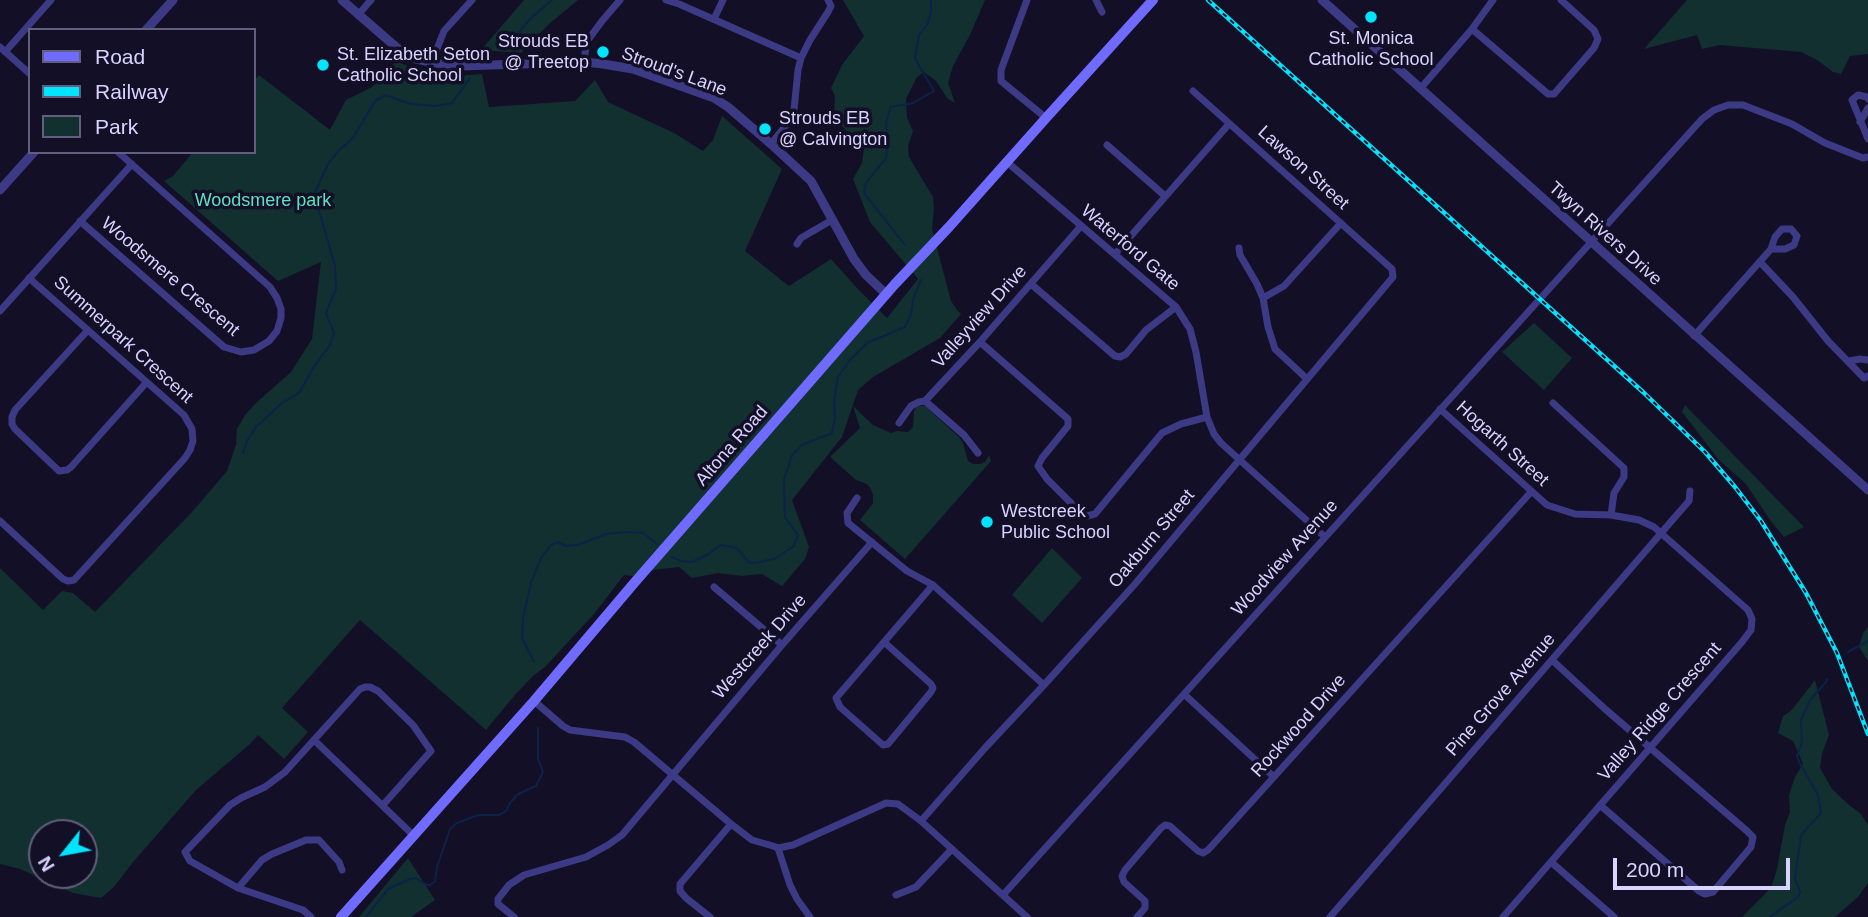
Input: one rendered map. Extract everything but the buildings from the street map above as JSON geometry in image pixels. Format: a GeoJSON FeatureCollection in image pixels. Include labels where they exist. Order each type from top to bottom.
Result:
{"type":"FeatureCollection","features":[{"type":"Feature","properties":{"kind":"main road","name":"Altona Road"},"geometry":{"type":"LineString","coordinates":[[341,917],[534,701],[886,294],[1153,0]]}},
{"type":"Feature","properties":{"kind":"street"},"geometry":{"type":"LineString","coordinates":[[28,72],[3,50],[51,0]]}},
{"type":"Feature","properties":{"kind":"street"},"geometry":{"type":"LineString","coordinates":[[148,28],[173,0]]}},
{"type":"Feature","properties":{"kind":"street","name":"Stroud's Lane"},"geometry":{"type":"LineString","coordinates":[[342,0],[396,47],[435,64],[459,66],[584,62],[633,69],[714,99],[728,107],[811,181],[866,275],[886,294]]}},
{"type":"Feature","properties":{"kind":"street"},"geometry":{"type":"LineString","coordinates":[[358,15],[371,0]]}},
{"type":"Feature","properties":{"kind":"street"},"geometry":{"type":"LineString","coordinates":[[435,64],[444,31],[472,0]]}},
{"type":"Feature","properties":{"kind":"street"},"geometry":{"type":"LineString","coordinates":[[584,62],[588,40],[620,0]]}},
{"type":"Feature","properties":{"kind":"street"},"geometry":{"type":"LineString","coordinates":[[666,0],[801,58]]}},
{"type":"Feature","properties":{"kind":"street"},"geometry":{"type":"LineString","coordinates":[[714,19],[723,0]]}},
{"type":"Feature","properties":{"kind":"street"},"geometry":{"type":"LineString","coordinates":[[771,144],[787,126],[794,110],[801,58],[831,6],[828,0]]}},
{"type":"Feature","properties":{"kind":"street"},"geometry":{"type":"LineString","coordinates":[[1027,0],[1001,70],[1001,81],[1046,118]]}},
{"type":"Feature","properties":{"kind":"street"},"geometry":{"type":"LineString","coordinates":[[1097,0],[1102,12]]}},
{"type":"Feature","properties":{"kind":"street","name":"Twyn Rivers Drive"},"geometry":{"type":"LineString","coordinates":[[1322,0],[1868,490]]}},
{"type":"Feature","properties":{"kind":"street"},"geometry":{"type":"LineString","coordinates":[[1420,89],[1472,29],[1493,0]]}},
{"type":"Feature","properties":{"kind":"street"},"geometry":{"type":"LineString","coordinates":[[1472,29],[1548,94],[1554,94],[1594,48],[1598,39],[1594,30],[1561,0]]}},
{"type":"Feature","properties":{"kind":"street","name":"Lawson Street"},"geometry":{"type":"LineString","coordinates":[[1193,90],[1392,269]]}},
{"type":"Feature","properties":{"kind":"street"},"geometry":{"type":"LineString","coordinates":[[1868,99],[1858,95],[1852,100],[1868,139]]}},
{"type":"Feature","properties":{"kind":"street","name":"Woodview Avenue"},"geometry":{"type":"LineString","coordinates":[[1003,895],[1702,119],[1714,110],[1728,105],[1743,105],[1791,124],[1825,143],[1863,158],[1868,157]]}},
{"type":"Feature","properties":{"kind":"street"},"geometry":{"type":"LineString","coordinates":[[1860,122],[1868,108]]}},
{"type":"Feature","properties":{"kind":"street"},"geometry":{"type":"LineString","coordinates":[[1115,254],[1229,124]]}},
{"type":"Feature","properties":{"kind":"street"},"geometry":{"type":"LineString","coordinates":[[1107,145],[1165,196]]}},
{"type":"Feature","properties":{"kind":"street"},"geometry":{"type":"LineString","coordinates":[[0,190],[32,154]]}},
{"type":"Feature","properties":{"kind":"street","name":"Woodsmere Crescent"},"geometry":{"type":"LineString","coordinates":[[80,221],[220,345],[233,351],[246,352],[269,341],[279,327],[279,301],[270,287],[120,154]]}},
{"type":"Feature","properties":{"kind":"street","name":"Waterford Gate"},"geometry":{"type":"LineString","coordinates":[[1007,162],[1176,307],[1190,329],[1210,429],[1217,439],[1325,537]]}},
{"type":"Feature","properties":{"kind":"street"},"geometry":{"type":"LineString","coordinates":[[0,311],[132,164]]}},
{"type":"Feature","properties":{"kind":"street"},"geometry":{"type":"LineString","coordinates":[[797,244],[801,238],[832,220]]}},
{"type":"Feature","properties":{"kind":"street"},"geometry":{"type":"LineString","coordinates":[[1263,298],[1284,286],[1341,223]]}},
{"type":"Feature","properties":{"kind":"street","name":"Valleyview Drive"},"geometry":{"type":"LineString","coordinates":[[899,422],[911,406],[925,401],[1082,226]]}},
{"type":"Feature","properties":{"kind":"street"},"geometry":{"type":"LineString","coordinates":[[1239,248],[1263,298],[1275,349],[1306,379]]}},
{"type":"Feature","properties":{"kind":"street"},"geometry":{"type":"LineString","coordinates":[[1694,336],[1771,248]]}},
{"type":"Feature","properties":{"kind":"street"},"geometry":{"type":"LineString","coordinates":[[1760,262],[1793,297],[1828,341],[1864,378],[1868,376]]}},
{"type":"Feature","properties":{"kind":"street","name":"Oakburn Street"},"geometry":{"type":"LineString","coordinates":[[921,821],[1135,584],[1391,281],[1394,273],[1392,269]]}},
{"type":"Feature","properties":{"kind":"street","name":"Summerpark Crescent"},"geometry":{"type":"LineString","coordinates":[[0,521],[63,579],[71,581],[79,576],[192,447],[193,432],[188,420],[29,278]]}},
{"type":"Feature","properties":{"kind":"street"},"geometry":{"type":"LineString","coordinates":[[1031,284],[1115,356],[1126,354],[1146,330],[1176,307]]}},
{"type":"Feature","properties":{"kind":"street"},"geometry":{"type":"LineString","coordinates":[[88,330],[15,410],[12,417],[15,429],[50,463],[59,471],[70,468],[146,383]]}},
{"type":"Feature","properties":{"kind":"street"},"geometry":{"type":"LineString","coordinates":[[980,342],[1068,419],[1068,425],[1038,466],[1047,479],[1087,516],[1095,514],[1162,433],[1206,416]]}},
{"type":"Feature","properties":{"kind":"street"},"geometry":{"type":"LineString","coordinates":[[1849,361],[1868,360]]}},
{"type":"Feature","properties":{"kind":"street"},"geometry":{"type":"LineString","coordinates":[[925,401],[964,435],[978,453]]}},
{"type":"Feature","properties":{"kind":"street"},"geometry":{"type":"LineString","coordinates":[[1553,404],[1624,468],[1624,477],[1614,493],[1611,515]]}},
{"type":"Feature","properties":{"kind":"street","name":"Hogarth Street"},"geometry":{"type":"LineString","coordinates":[[1440,409],[1548,505],[1561,511],[1639,520],[1661,533]]}},
{"type":"Feature","properties":{"kind":"street","name":"Pine Grove Avenue"},"geometry":{"type":"LineString","coordinates":[[1330,917],[1689,501],[1690,491]]}},
{"type":"Feature","properties":{"kind":"street","name":"Rockwood Drive"},"geometry":{"type":"LineString","coordinates":[[1137,917],[1145,908],[1145,901],[1124,882],[1122,876],[1161,828],[1165,825],[1171,826],[1198,851],[1206,852],[1531,492]]}},
{"type":"Feature","properties":{"kind":"street"},"geometry":{"type":"LineString","coordinates":[[857,498],[847,513],[848,523],[907,571],[933,585],[1044,685]]}},
{"type":"Feature","properties":{"kind":"street","name":"Valley Ridge Crescent"},"geometry":{"type":"LineString","coordinates":[[1503,917],[1751,630],[1752,619],[1748,610],[1661,533]]}},
{"type":"Feature","properties":{"kind":"street","name":"Westcreek Drive"},"geometry":{"type":"LineString","coordinates":[[514,917],[498,904],[498,899],[509,885],[524,875],[575,861],[622,835],[872,542]]}},
{"type":"Feature","properties":{"kind":"street"},"geometry":{"type":"LineString","coordinates":[[884,642],[933,688],[888,744],[883,745],[840,707],[836,698],[884,642],[933,585]]}},
{"type":"Feature","properties":{"kind":"street"},"geometry":{"type":"LineString","coordinates":[[714,587],[782,645]]}},
{"type":"Feature","properties":{"kind":"street"},"geometry":{"type":"LineString","coordinates":[[1552,660],[1746,831],[1752,837],[1751,847],[1713,892],[1705,894],[1600,805]]}},
{"type":"Feature","properties":{"kind":"street"},"geometry":{"type":"LineString","coordinates":[[311,917],[303,911],[238,888],[190,861],[186,852],[230,805],[275,780],[360,689],[365,687],[378,691],[413,725],[431,751],[383,805]]}},
{"type":"Feature","properties":{"kind":"street"},"geometry":{"type":"LineString","coordinates":[[1184,694],[1274,777]]}},
{"type":"Feature","properties":{"kind":"street"},"geometry":{"type":"LineString","coordinates":[[534,701],[570,730],[625,737],[752,840],[778,848],[793,845],[886,803],[898,804],[921,821],[1027,917]]}},
{"type":"Feature","properties":{"kind":"street"},"geometry":{"type":"LineString","coordinates":[[314,740],[413,835]]}},
{"type":"Feature","properties":{"kind":"street"},"geometry":{"type":"LineString","coordinates":[[710,917],[686,898],[680,891],[680,884],[731,824]]}},
{"type":"Feature","properties":{"kind":"street"},"geometry":{"type":"LineString","coordinates":[[238,888],[262,860],[306,840],[319,840],[339,862],[342,870]]}},
{"type":"Feature","properties":{"kind":"street"},"geometry":{"type":"LineString","coordinates":[[778,848],[790,885],[810,917]]}},
{"type":"Feature","properties":{"kind":"street"},"geometry":{"type":"LineString","coordinates":[[896,895],[916,887],[952,849]]}},
{"type":"Feature","properties":{"kind":"street"},"geometry":{"type":"LineString","coordinates":[[1550,862],[1614,917]]}},
{"type":"Feature","properties":{"kind":"green space"},"geometry":{"type":"Polygon","coordinates":[[[524,0],[578,0],[549,24],[521,53],[481,50],[524,0]]]}},
{"type":"Feature","properties":{"kind":"green space","name":"Woodsmere park"},"geometry":{"type":"Polygon","coordinates":[[[843,0],[985,0],[953,66],[948,83],[955,103],[948,99],[936,81],[924,72],[917,77],[906,99],[907,118],[913,131],[908,146],[909,157],[933,197],[932,229],[951,301],[961,314],[940,338],[873,377],[858,390],[842,437],[792,500],[809,547],[805,559],[782,586],[762,574],[742,576],[718,573],[692,578],[679,567],[653,570],[640,577],[624,575],[594,614],[514,696],[486,730],[360,620],[282,708],[308,732],[284,759],[258,735],[196,790],[113,888],[101,898],[64,889],[98,889],[98,819],[28,819],[28,873],[0,864],[0,568],[43,610],[62,591],[73,593],[95,612],[192,512],[227,471],[236,445],[237,429],[245,415],[291,372],[312,339],[321,262],[278,281],[164,181],[173,176],[191,154],[256,154],[256,78],[259,75],[330,130],[346,100],[372,87],[396,61],[435,78],[482,74],[489,107],[575,101],[595,80],[608,102],[674,133],[703,151],[713,140],[722,116],[782,169],[745,251],[789,286],[831,259],[887,318],[918,279],[870,222],[853,179],[862,163],[864,149],[834,118],[835,96],[831,88],[842,65],[864,36],[843,0]]]}},
{"type":"Feature","properties":{"kind":"green space"},"geometry":{"type":"Polygon","coordinates":[[[1687,0],[1868,0],[1868,54],[1850,56],[1841,74],[1833,72],[1801,52],[1720,45],[1702,49],[1697,35],[1644,49],[1687,0]]]}},
{"type":"Feature","properties":{"kind":"green space"},"geometry":{"type":"Polygon","coordinates":[[[1534,323],[1572,358],[1544,390],[1502,352],[1534,323]]]}},
{"type":"Feature","properties":{"kind":"green space"},"geometry":{"type":"Polygon","coordinates":[[[1685,405],[1804,527],[1784,537],[1746,484],[1719,460],[1682,412],[1685,405]]]}},
{"type":"Feature","properties":{"kind":"green space"},"geometry":{"type":"Polygon","coordinates":[[[853,406],[873,425],[891,433],[908,432],[913,427],[914,411],[925,406],[959,437],[968,461],[980,464],[985,462],[989,455],[991,461],[905,559],[860,520],[873,503],[871,489],[867,484],[856,480],[830,457],[860,428],[853,406]]]}},
{"type":"Feature","properties":{"kind":"green space"},"geometry":{"type":"Polygon","coordinates":[[[1052,548],[1082,578],[1042,623],[1012,595],[1052,548]]]}},
{"type":"Feature","properties":{"kind":"green space"},"geometry":{"type":"Polygon","coordinates":[[[1868,627],[1868,661],[1859,647],[1868,627]]]}},
{"type":"Feature","properties":{"kind":"green space"},"geometry":{"type":"Polygon","coordinates":[[[1815,680],[1829,735],[1820,768],[1832,789],[1861,814],[1868,825],[1868,883],[1858,897],[1835,917],[1742,917],[1771,888],[1790,812],[1789,795],[1803,764],[1793,741],[1778,733],[1783,716],[1791,711],[1815,680]]]}},
{"type":"Feature","properties":{"kind":"green space"},"geometry":{"type":"Polygon","coordinates":[[[408,858],[435,900],[411,917],[359,917],[408,858]]]}},
{"type":"Feature","properties":{"kind":"waterway"},"geometry":{"type":"LineString","coordinates":[[507,46],[533,16],[552,0]]}},
{"type":"Feature","properties":{"kind":"waterway"},"geometry":{"type":"LineString","coordinates":[[905,245],[864,193],[866,183],[886,158],[886,122],[891,107],[913,103],[934,91],[915,57],[919,35],[927,25],[931,12],[931,0]]}},
{"type":"Feature","properties":{"kind":"waterway"},"geometry":{"type":"LineString","coordinates":[[243,453],[256,427],[282,403],[299,393],[330,345],[334,333],[326,313],[336,289],[335,265],[314,194],[328,164],[352,139],[376,100],[386,95],[410,104],[435,106],[452,103],[470,78]]}},
{"type":"Feature","properties":{"kind":"waterway"},"geometry":{"type":"LineString","coordinates":[[672,557],[692,562],[721,545],[737,548],[749,563],[761,562],[776,558],[794,546],[798,535],[785,517],[784,480],[792,455],[802,445],[832,433],[838,377],[867,343],[905,327],[921,280]]}},
{"type":"Feature","properties":{"kind":"waterway"},"geometry":{"type":"LineString","coordinates":[[534,662],[522,638],[523,618],[531,583],[541,558],[551,545],[558,542],[566,546],[577,545],[606,534],[627,532],[643,533],[657,544]]}},
{"type":"Feature","properties":{"kind":"waterway"},"geometry":{"type":"LineString","coordinates":[[1848,652],[1868,641]]}},
{"type":"Feature","properties":{"kind":"waterway"},"geometry":{"type":"LineString","coordinates":[[1770,917],[1798,897],[1800,892],[1795,879],[1801,835],[1821,813],[1818,795],[1797,756],[1802,743],[1801,720],[1810,700],[1827,679]]}},
{"type":"Feature","properties":{"kind":"waterway"},"geometry":{"type":"LineString","coordinates":[[366,917],[388,889],[415,878],[427,885],[435,881],[450,829],[457,823],[478,815],[499,815],[506,811],[518,794],[536,786],[543,772],[538,759],[538,728]]}},
{"type":"Feature","properties":{"kind":"railway"},"geometry":{"type":"LineString","coordinates":[[1208,0],[1643,392],[1705,452],[1761,521],[1806,593],[1837,653],[1868,734]]}},
{"type":"Feature","properties":{"kind":"place","name":"St. Monica Catholic School"},"geometry":{"type":"Point","coordinates":[1371,17]}},
{"type":"Feature","properties":{"kind":"place","name":"Strouds EB @ Treetop"},"geometry":{"type":"Point","coordinates":[603,52]}},
{"type":"Feature","properties":{"kind":"place","name":"St. Elizabeth Seton Catholic School"},"geometry":{"type":"Point","coordinates":[323,65]}},
{"type":"Feature","properties":{"kind":"place","name":"Strouds EB @ Calvington"},"geometry":{"type":"Point","coordinates":[765,129]}},
{"type":"Feature","properties":{"kind":"place","name":"Westcreek Public School"},"geometry":{"type":"Point","coordinates":[987,522]}}]}
